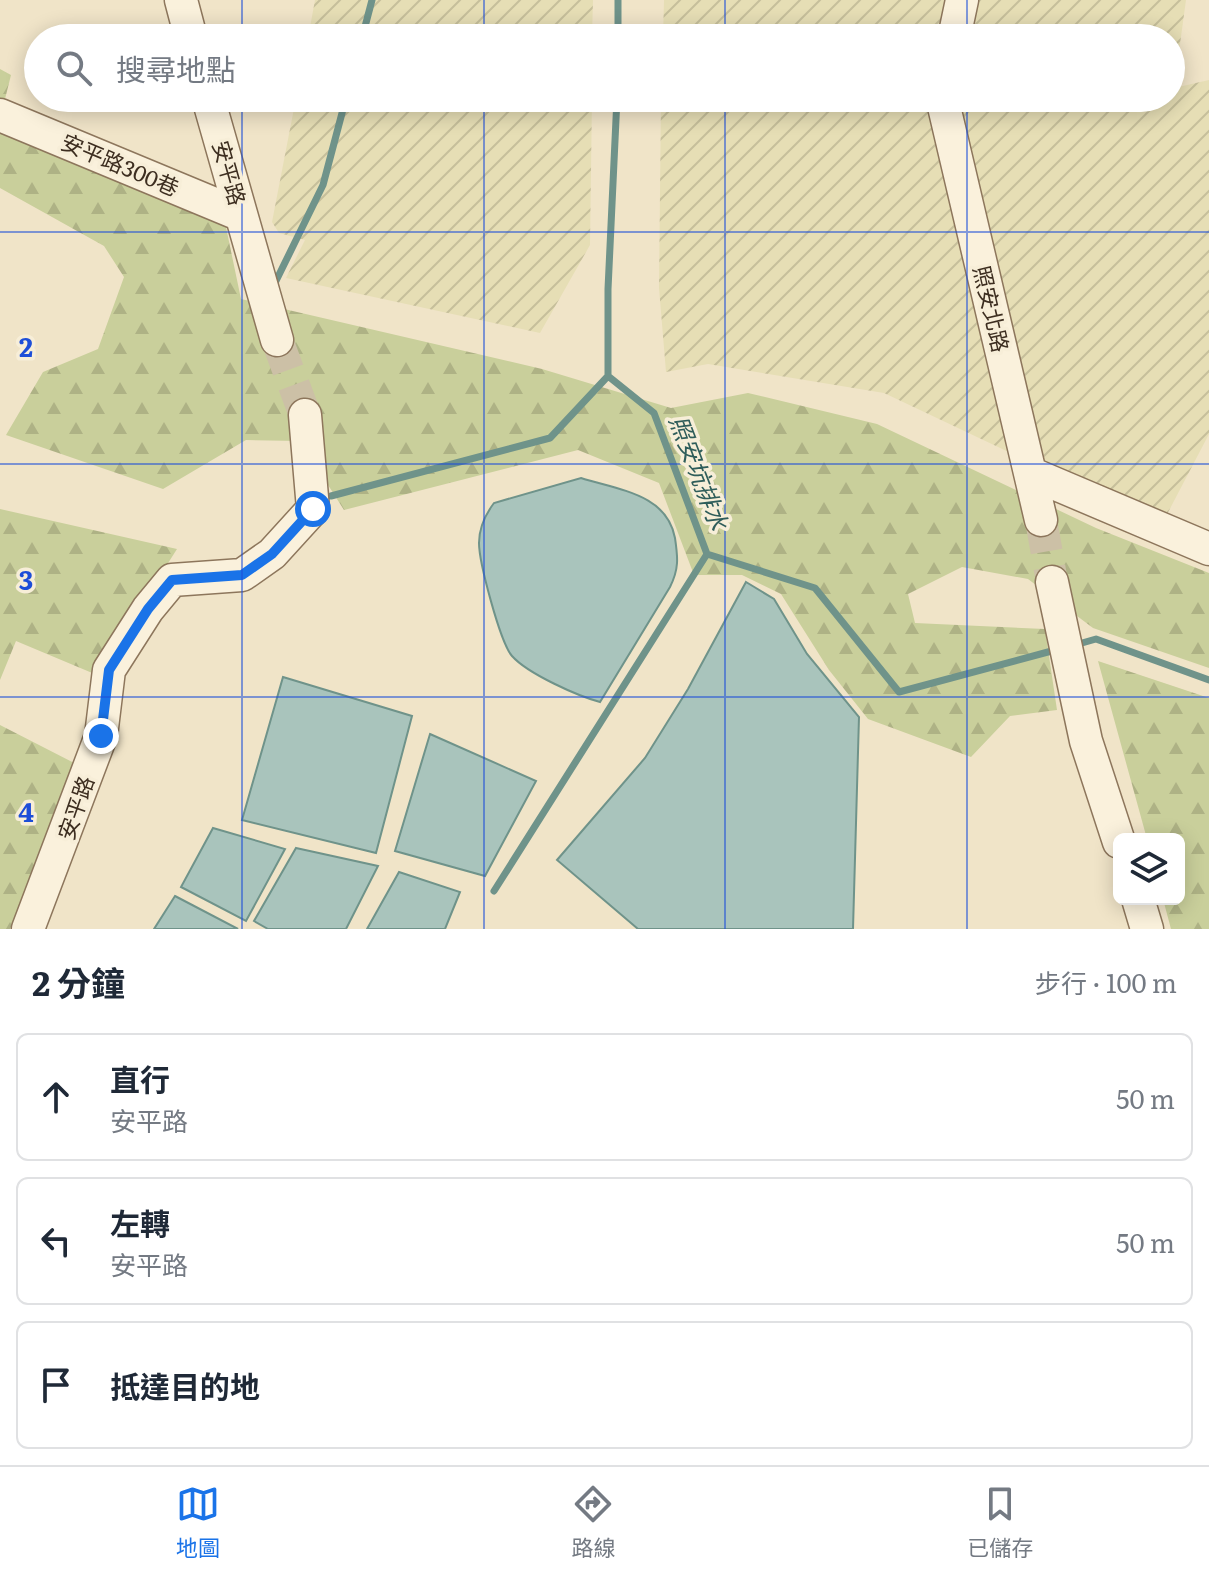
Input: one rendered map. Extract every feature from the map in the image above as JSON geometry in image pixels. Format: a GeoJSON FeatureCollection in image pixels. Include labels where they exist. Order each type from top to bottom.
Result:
{"type":"FeatureCollection","features":[{"type":"Feature","properties":{"kind":"street"},"geometry":{"type":"LineString","coordinates":[[181,0],[187,24]]}},
{"type":"Feature","properties":{"kind":"street"},"geometry":{"type":"LineString","coordinates":[[957,24],[962,0]]}},
{"type":"Feature","properties":{"kind":"street","name":"安平路"},"geometry":{"type":"LineString","coordinates":[[212,112],[277,340]]}},
{"type":"Feature","properties":{"kind":"street","name":"照安北路"},"geometry":{"type":"LineString","coordinates":[[945,112],[1041,520]]}},
{"type":"Feature","properties":{"kind":"street","name":"安平路300巷"},"geometry":{"type":"LineString","coordinates":[[0,115],[241,215]]}},
{"type":"Feature","properties":{"kind":"street","name":"安平路"},"geometry":{"type":"LineString","coordinates":[[28,929],[101,736],[109,670],[148,609],[172,580],[242,575],[272,554],[313,509],[305,415]]}},
{"type":"Feature","properties":{"kind":"street"},"geometry":{"type":"LineString","coordinates":[[1030,473],[1209,549]]}},
{"type":"Feature","properties":{"kind":"street"},"geometry":{"type":"LineString","coordinates":[[1052,582],[1086,741],[1116,833]]}},
{"type":"Feature","properties":{"kind":"street"},"geometry":{"type":"LineString","coordinates":[[1140,905],[1147,929]]}},
{"type":"Feature","properties":{"kind":"shaded area"},"geometry":{"type":"Polygon","coordinates":[[[315,0],[593,0],[592,24],[311,24],[315,0]]]}},
{"type":"Feature","properties":{"kind":"shaded area"},"geometry":{"type":"Polygon","coordinates":[[[664,0],[950,0],[945,24],[663,24],[664,0]]]}},
{"type":"Feature","properties":{"kind":"shaded area"},"geometry":{"type":"Polygon","coordinates":[[[971,0],[1186,0],[1183,24],[966,24],[971,0]]]}},
{"type":"Feature","properties":{"kind":"shaded area"},"geometry":{"type":"Polygon","coordinates":[[[1209,80],[1209,434],[1163,522],[1040,464],[955,112],[1185,112],[1185,85],[1209,80]]]}},
{"type":"Feature","properties":{"kind":"shaded area"},"geometry":{"type":"Polygon","coordinates":[[[293,112],[592,112],[590,245],[540,333],[286,278],[305,240],[279,233],[272,222],[293,112]]]}},
{"type":"Feature","properties":{"kind":"shaded area"},"geometry":{"type":"Polygon","coordinates":[[[661,112],[935,112],[1015,455],[884,393],[708,364],[666,372],[659,288],[661,112]]]}},
{"type":"Feature","properties":{"kind":"green space"},"geometry":{"type":"Polygon","coordinates":[[[0,69],[11,75],[2,111],[222,208],[241,299],[542,369],[671,408],[748,393],[877,424],[1096,528],[1209,573],[1209,668],[1093,628],[1028,579],[962,567],[908,594],[915,623],[1045,629],[1057,710],[1010,716],[971,757],[868,719],[829,670],[781,594],[742,575],[694,575],[659,483],[578,450],[344,510],[300,441],[246,440],[163,489],[6,435],[43,372],[98,349],[124,277],[104,246],[0,188],[0,69]]]}},
{"type":"Feature","properties":{"kind":"green space"},"geometry":{"type":"Polygon","coordinates":[[[0,509],[177,549],[97,675],[16,641],[0,680],[0,509]]]}},
{"type":"Feature","properties":{"kind":"green space"},"geometry":{"type":"Polygon","coordinates":[[[1098,661],[1209,698],[1209,929],[1171,929],[1165,905],[1185,905],[1185,833],[1145,833],[1098,661]]]}},
{"type":"Feature","properties":{"kind":"green space"},"geometry":{"type":"Polygon","coordinates":[[[0,725],[82,767],[10,929],[0,929],[0,725]]]}},
{"type":"Feature","properties":{"kind":"water"},"geometry":{"type":"Polygon","coordinates":[[[581,478],[652,503],[670,523],[677,552],[670,587],[600,702],[541,677],[512,656],[491,601],[479,543],[483,522],[494,503],[581,478]]]}},
{"type":"Feature","properties":{"kind":"water"},"geometry":{"type":"Polygon","coordinates":[[[746,582],[774,599],[807,654],[859,717],[853,929],[638,929],[557,860],[645,758],[688,689],[746,582]]]}},
{"type":"Feature","properties":{"kind":"water"},"geometry":{"type":"Polygon","coordinates":[[[283,677],[412,716],[376,853],[242,820],[283,677]]]}},
{"type":"Feature","properties":{"kind":"water"},"geometry":{"type":"Polygon","coordinates":[[[430,734],[536,781],[485,876],[395,851],[430,734]]]}},
{"type":"Feature","properties":{"kind":"water"},"geometry":{"type":"Polygon","coordinates":[[[213,828],[285,849],[246,921],[181,887],[213,828]]]}},
{"type":"Feature","properties":{"kind":"water"},"geometry":{"type":"Polygon","coordinates":[[[296,848],[378,866],[346,929],[268,929],[254,921],[296,848]]]}},
{"type":"Feature","properties":{"kind":"water"},"geometry":{"type":"Polygon","coordinates":[[[399,872],[460,892],[445,929],[367,929],[399,872]]]}},
{"type":"Feature","properties":{"kind":"water"},"geometry":{"type":"Polygon","coordinates":[[[175,896],[238,929],[154,929],[175,896]]]}},
{"type":"Feature","properties":{"kind":"waterway"},"geometry":{"type":"LineString","coordinates":[[366,24],[372,0]]}},
{"type":"Feature","properties":{"kind":"waterway","name":"照安坑排水"},"geometry":{"type":"LineString","coordinates":[[618,0],[618,24]]}},
{"type":"Feature","properties":{"kind":"waterway"},"geometry":{"type":"LineString","coordinates":[[273,287],[323,185],[342,112]]}},
{"type":"Feature","properties":{"kind":"waterway","name":"照安坑排水"},"geometry":{"type":"LineString","coordinates":[[616,112],[608,289],[608,376],[654,413],[707,554],[815,588],[899,692],[1059,649]]}},
{"type":"Feature","properties":{"kind":"waterway"},"geometry":{"type":"LineString","coordinates":[[331,496],[550,438],[608,376]]}},
{"type":"Feature","properties":{"kind":"waterway"},"geometry":{"type":"LineString","coordinates":[[494,891],[707,554]]}},
{"type":"Feature","properties":{"kind":"waterway","name":"照安坑排水"},"geometry":{"type":"LineString","coordinates":[[1075,645],[1096,639],[1209,680]]}},
{"type":"Feature","properties":{"kind":"tunnel"},"geometry":{"type":"LineString","coordinates":[[277,340],[305,415]]}},
{"type":"Feature","properties":{"kind":"tunnel"},"geometry":{"type":"LineString","coordinates":[[1041,520],[1052,582]]}},
{"type":"Feature","properties":{"kind":"route"},"geometry":{"type":"LineString","coordinates":[[101,736],[109,670],[148,609],[172,580],[242,575],[272,554],[313,509]]}}]}
